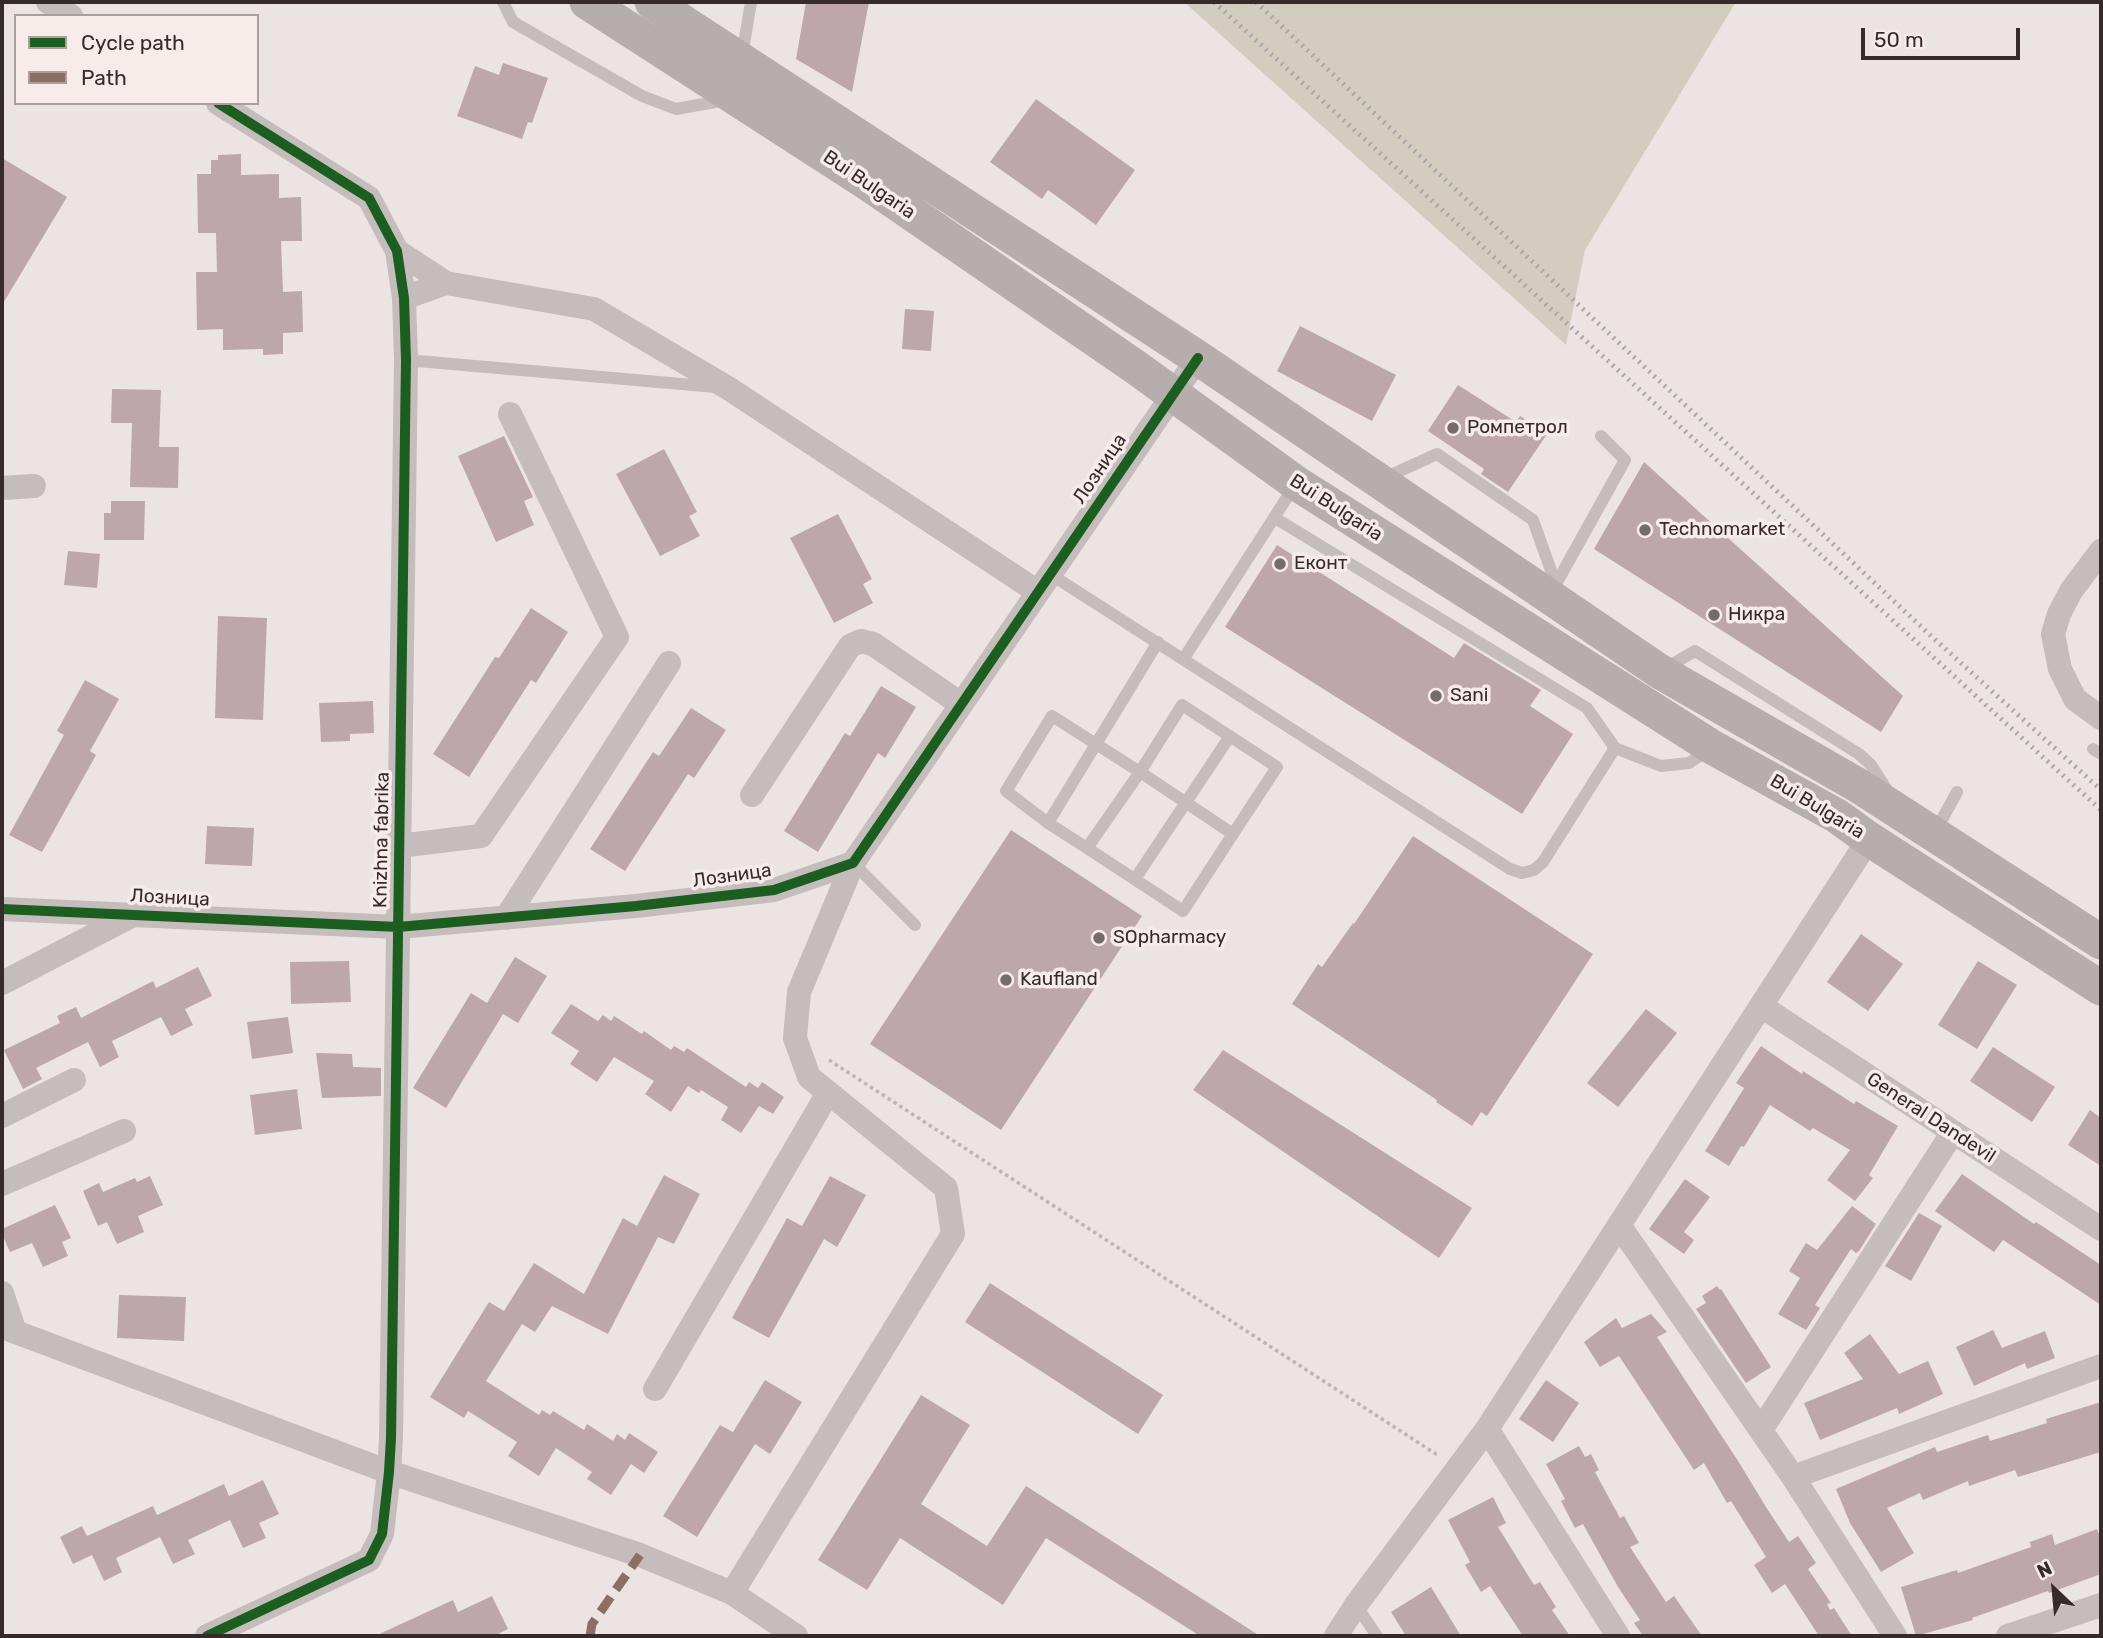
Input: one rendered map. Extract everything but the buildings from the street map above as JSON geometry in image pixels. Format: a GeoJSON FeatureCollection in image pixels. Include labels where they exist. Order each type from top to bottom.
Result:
{"type":"FeatureCollection","features":[{"type":"Feature","properties":{"kind":"main road","name":"Bui Bulgaria"},"geometry":{"type":"LineString","coordinates":[[587,2],[869,184],[1296,483],[1712,747],[1837,816],[2101,988]]}},
{"type":"Feature","properties":{"kind":"main road","name":"Bui Bulgaria"},"geometry":{"type":"LineString","coordinates":[[659,4],[1198,358],[1379,481],[1560,595],[1660,671],[1859,786],[2101,942]]}},
{"type":"Feature","properties":{"kind":"street"},"geometry":{"type":"LineString","coordinates":[[48,2],[68,14]]}},
{"type":"Feature","properties":{"kind":"street"},"geometry":{"type":"LineString","coordinates":[[221,105],[369,198],[397,251],[446,283],[594,309],[728,388],[1044,583]]}},
{"type":"Feature","properties":{"kind":"street","name":"Knizhna fabrika"},"geometry":{"type":"LineString","coordinates":[[207,1636],[369,1560],[382,1534],[389,1472],[406,360],[404,298],[397,251]]}},
{"type":"Feature","properties":{"kind":"street"},"geometry":{"type":"LineString","coordinates":[[404,298],[446,283]]}},
{"type":"Feature","properties":{"kind":"street","name":"Лозница"},"geometry":{"type":"LineString","coordinates":[[2,909],[398,927],[636,906],[775,890],[853,863],[1198,358]]}},
{"type":"Feature","properties":{"kind":"street"},"geometry":{"type":"LineString","coordinates":[[399,846],[481,836],[617,637],[510,414]]}},
{"type":"Feature","properties":{"kind":"street"},"geometry":{"type":"LineString","coordinates":[[2,488],[34,486]]}},
{"type":"Feature","properties":{"kind":"street"},"geometry":{"type":"LineString","coordinates":[[2101,551],[2071,591],[2059,614],[2053,634],[2060,669],[2075,699],[2101,718]]}},
{"type":"Feature","properties":{"kind":"street"},"geometry":{"type":"LineString","coordinates":[[752,795],[849,646],[861,641],[873,644],[961,704]]}},
{"type":"Feature","properties":{"kind":"street"},"geometry":{"type":"LineString","coordinates":[[506,918],[669,663]]}},
{"type":"Feature","properties":{"kind":"street"},"geometry":{"type":"LineString","coordinates":[[1336,1636],[1356,1605],[1487,1429],[1869,839]]}},
{"type":"Feature","properties":{"kind":"street"},"geometry":{"type":"LineString","coordinates":[[733,1593],[953,1234],[946,1188],[809,1077],[794,1038],[799,992],[853,863]]}},
{"type":"Feature","properties":{"kind":"street"},"geometry":{"type":"LineString","coordinates":[[2,983],[135,914]]}},
{"type":"Feature","properties":{"kind":"street","name":"General Dandevil"},"geometry":{"type":"LineString","coordinates":[[1761,1006],[2101,1229]]}},
{"type":"Feature","properties":{"kind":"street"},"geometry":{"type":"LineString","coordinates":[[2,1116],[74,1080]]}},
{"type":"Feature","properties":{"kind":"street"},"geometry":{"type":"LineString","coordinates":[[655,1389],[828,1093]]}},
{"type":"Feature","properties":{"kind":"street"},"geometry":{"type":"LineString","coordinates":[[2,1184],[124,1131]]}},
{"type":"Feature","properties":{"kind":"street"},"geometry":{"type":"LineString","coordinates":[[1761,1430],[1953,1132]]}},
{"type":"Feature","properties":{"kind":"street"},"geometry":{"type":"LineString","coordinates":[[1619,1225],[1793,1477],[1895,1636]]}},
{"type":"Feature","properties":{"kind":"street"},"geometry":{"type":"LineString","coordinates":[[2,1293],[8,1330],[389,1472],[640,1555],[733,1593],[796,1636]]}},
{"type":"Feature","properties":{"kind":"street"},"geometry":{"type":"LineString","coordinates":[[1793,1477],[2101,1366]]}},
{"type":"Feature","properties":{"kind":"street"},"geometry":{"type":"LineString","coordinates":[[1487,1429],[1618,1636]]}},
{"type":"Feature","properties":{"kind":"street"},"geometry":{"type":"LineString","coordinates":[[2008,1636],[2101,1605]]}},
{"type":"Feature","properties":{"kind":"lane"},"geometry":{"type":"LineString","coordinates":[[503,2],[513,22],[642,96],[676,109],[736,98]]}},
{"type":"Feature","properties":{"kind":"lane"},"geometry":{"type":"LineString","coordinates":[[741,60],[751,2]]}},
{"type":"Feature","properties":{"kind":"lane"},"geometry":{"type":"LineString","coordinates":[[406,360],[728,388]]}},
{"type":"Feature","properties":{"kind":"lane"},"geometry":{"type":"LineString","coordinates":[[1560,595],[1625,460],[1601,436]]}},
{"type":"Feature","properties":{"kind":"lane"},"geometry":{"type":"LineString","coordinates":[[1379,481],[1437,454],[1533,520],[1560,595]]}},
{"type":"Feature","properties":{"kind":"lane"},"geometry":{"type":"LineString","coordinates":[[1184,658],[1296,483]]}},
{"type":"Feature","properties":{"kind":"lane"},"geometry":{"type":"LineString","coordinates":[[1275,518],[1587,708],[1615,748],[1661,766],[1689,763],[1712,747]]}},
{"type":"Feature","properties":{"kind":"lane"},"geometry":{"type":"LineString","coordinates":[[1044,583],[1158,642],[1510,869],[1522,873],[1534,870],[1544,862],[1615,748]]}},
{"type":"Feature","properties":{"kind":"lane"},"geometry":{"type":"LineString","coordinates":[[1048,823],[1158,642]]}},
{"type":"Feature","properties":{"kind":"lane"},"geometry":{"type":"LineString","coordinates":[[1087,848],[1140,772],[1182,705],[1278,767],[1183,911],[1048,823],[1006,791],[1052,716],[1097,743],[1140,772],[1186,802],[1233,834]]}},
{"type":"Feature","properties":{"kind":"lane"},"geometry":{"type":"LineString","coordinates":[[1135,879],[1230,736]]}},
{"type":"Feature","properties":{"kind":"lane"},"geometry":{"type":"LineString","coordinates":[[1934,834],[1957,792]]}},
{"type":"Feature","properties":{"kind":"lane"},"geometry":{"type":"LineString","coordinates":[[853,863],[915,925]]}},
{"type":"Feature","properties":{"kind":"lane"},"geometry":{"type":"LineString","coordinates":[[1356,1605],[1377,1636]]}},
{"type":"Feature","properties":{"kind":"path"},"geometry":{"type":"LineString","coordinates":[[794,1038],[1458,1468]]}},
{"type":"Feature","properties":{"kind":"shaded area"},"geometry":{"type":"Polygon","coordinates":[[[1184,2],[1736,2],[1585,250],[1566,345],[1184,2]]]}},
{"type":"Feature","properties":{"kind":"railway"},"geometry":{"type":"LineString","coordinates":[[1214,2],[2101,810]]}},
{"type":"Feature","properties":{"kind":"railway"},"geometry":{"type":"LineString","coordinates":[[1256,2],[1930,635],[2101,790]]}},
{"type":"Feature","properties":{"kind":"marked path"},"geometry":{"type":"LineString","coordinates":[[590,1636],[592,1624],[640,1555]]}},
{"type":"Feature","properties":{"kind":"cycle path"},"geometry":{"type":"LineString","coordinates":[[207,1636],[369,1560],[382,1534],[391,1438],[406,360],[404,298],[397,251],[369,198],[221,105]]}},
{"type":"Feature","properties":{"kind":"cycle path"},"geometry":{"type":"LineString","coordinates":[[2,909],[398,927],[636,906],[774,890],[853,863],[1198,358]]}},
{"type":"Feature","properties":{"kind":"place","name":"Ромпетрол"},"geometry":{"type":"Point","coordinates":[1453,428]}},
{"type":"Feature","properties":{"kind":"place","name":"Technomarket"},"geometry":{"type":"Point","coordinates":[1645,530]}},
{"type":"Feature","properties":{"kind":"place","name":"Еконт"},"geometry":{"type":"Point","coordinates":[1280,564]}},
{"type":"Feature","properties":{"kind":"place","name":"Никра"},"geometry":{"type":"Point","coordinates":[1714,615]}},
{"type":"Feature","properties":{"kind":"place","name":"Sani"},"geometry":{"type":"Point","coordinates":[1436,696]}},
{"type":"Feature","properties":{"kind":"place","name":"SOpharmacy"},"geometry":{"type":"Point","coordinates":[1099,938]}},
{"type":"Feature","properties":{"kind":"place","name":"Kaufland"},"geometry":{"type":"Point","coordinates":[1006,980]}}]}
